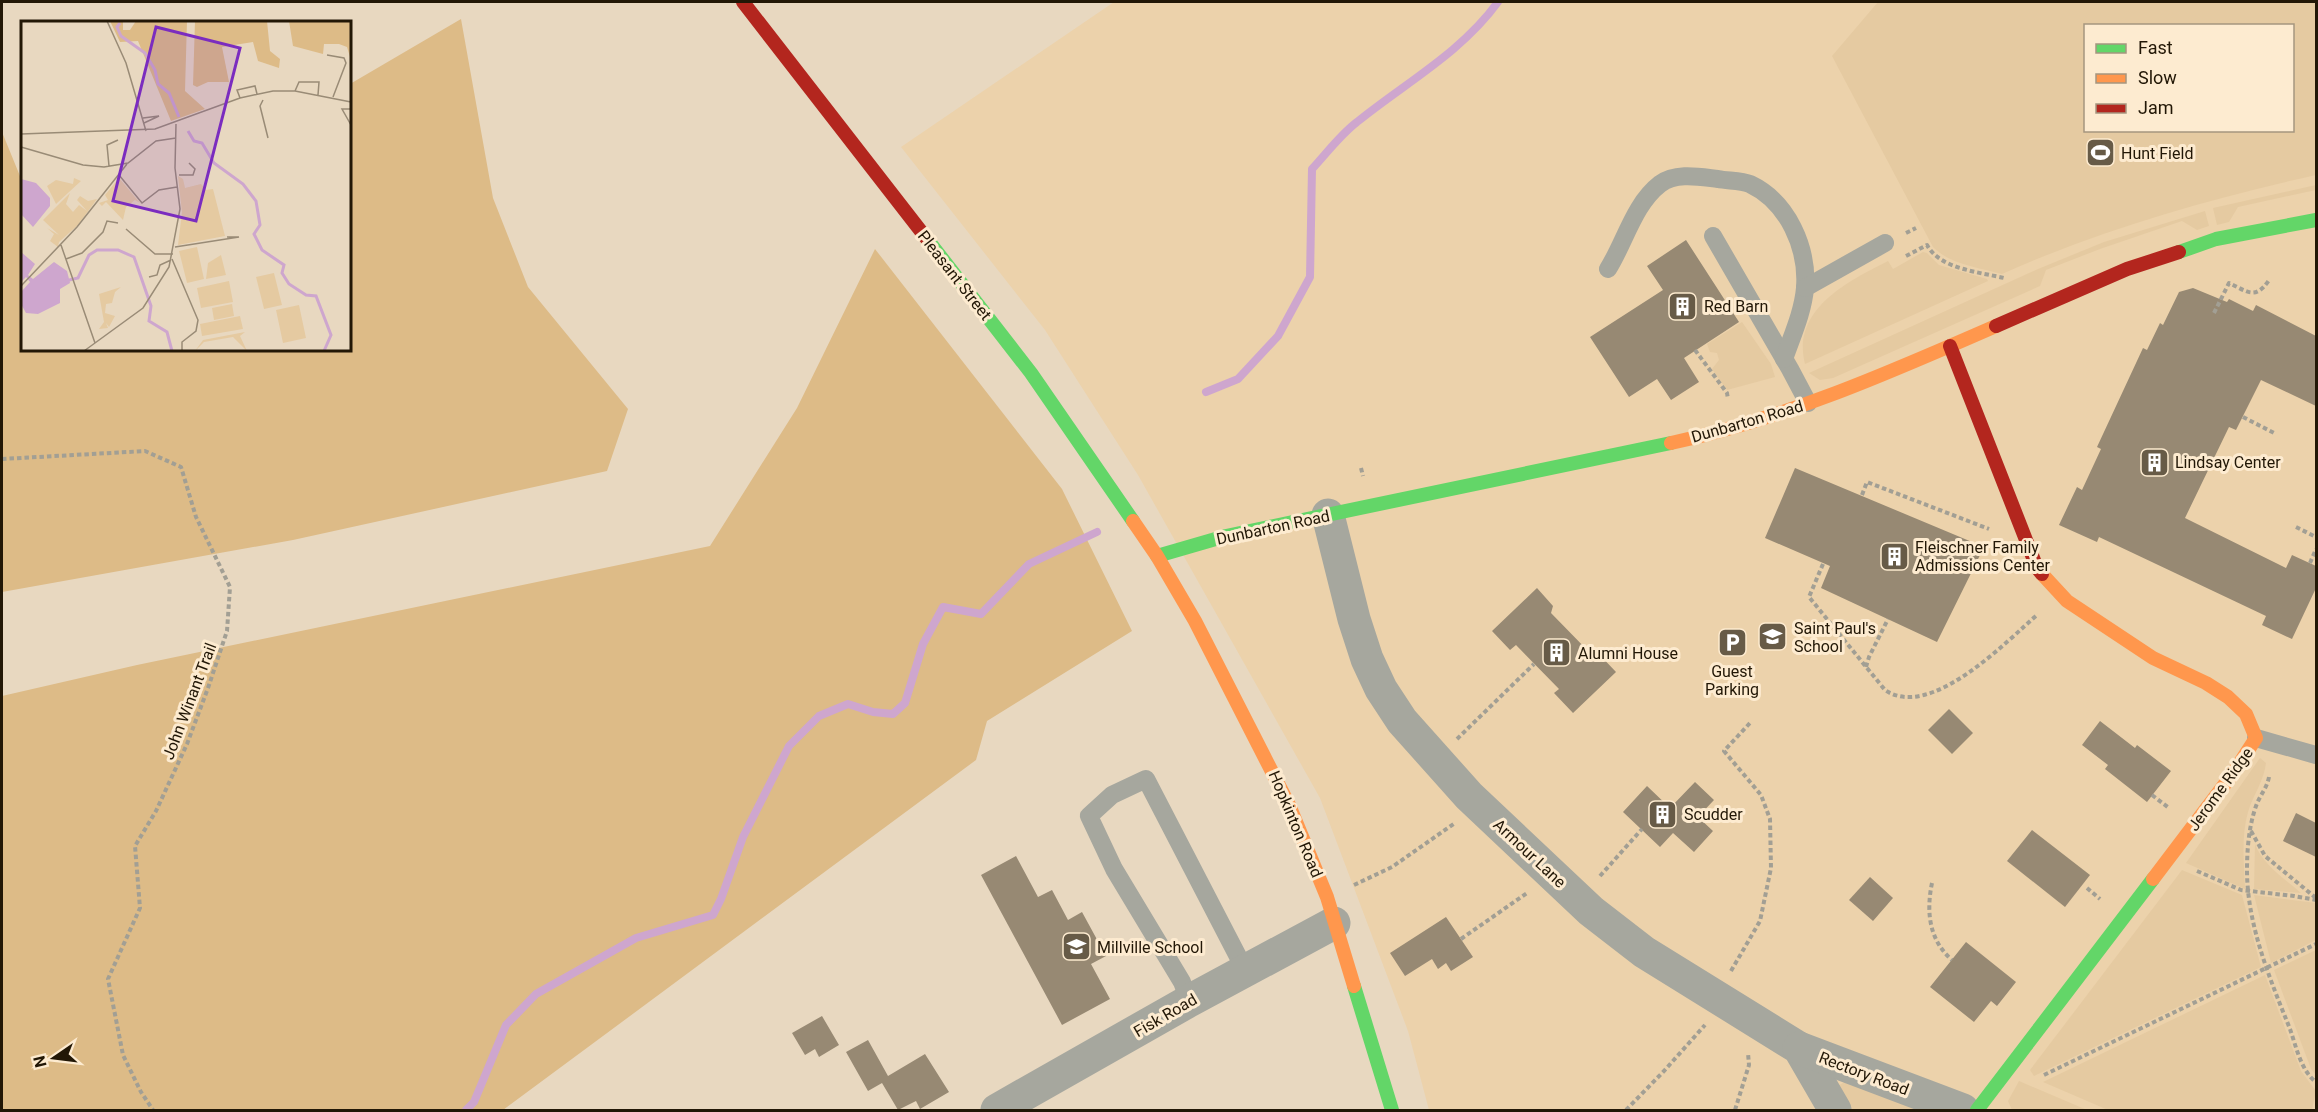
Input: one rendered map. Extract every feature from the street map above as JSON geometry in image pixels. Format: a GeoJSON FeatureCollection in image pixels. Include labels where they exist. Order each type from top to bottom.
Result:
{"type":"FeatureCollection","features":[{"type":"Feature","properties":{"kind":"street","name":"Pleasant Street"},"geometry":{"type":"LineString","coordinates":[[743,2],[1031,373],[1157,556]]}},
{"type":"Feature","properties":{"kind":"street","name":"Dunbarton Road"},"geometry":{"type":"LineString","coordinates":[[1157,556],[1226,536],[1718,433],[1808,403],[1950,346],[2127,269],[2217,239],[2316,220]]}},
{"type":"Feature","properties":{"kind":"street","name":"Jerome Ridge"},"geometry":{"type":"LineString","coordinates":[[1950,346],[2037,568],[2067,602],[2153,658],[2206,683],[2228,697],[2246,714],[2256,738],[2234,772],[2170,858],[1977,1110]]}},
{"type":"Feature","properties":{"kind":"street","name":"Armour Lane"},"geometry":{"type":"LineString","coordinates":[[1328,515],[1354,618],[1367,659],[1381,689],[1402,721],[1434,759],[1481,808],[1579,900],[1644,952],[1799,1048],[1835,1110]]}},
{"type":"Feature","properties":{"kind":"street","name":"Hopkinton Road"},"geometry":{"type":"LineString","coordinates":[[1157,556],[1195,621],[1290,805],[1327,897],[1392,1110]]}},
{"type":"Feature","properties":{"kind":"street","name":"Fisk Road"},"geometry":{"type":"LineString","coordinates":[[998,1110],[1189,1001],[1334,923]]}},
{"type":"Feature","properties":{"kind":"street","name":"Rectory Road"},"geometry":{"type":"LineString","coordinates":[[1799,1048],[1963,1110]]}},
{"type":"Feature","properties":{"kind":"lane"},"geometry":{"type":"LineString","coordinates":[[1608,270],[1633,220],[1650,193],[1662,182],[1678,176],[1749,183],[1783,210],[1800,247],[1805,288],[1784,359]]}},
{"type":"Feature","properties":{"kind":"lane"},"geometry":{"type":"LineString","coordinates":[[1713,236],[1808,403]]}},
{"type":"Feature","properties":{"kind":"lane"},"geometry":{"type":"LineString","coordinates":[[1805,288],[1885,243]]}},
{"type":"Feature","properties":{"kind":"lane"},"geometry":{"type":"LineString","coordinates":[[2256,738],[2316,755]]}},
{"type":"Feature","properties":{"kind":"lane"},"geometry":{"type":"LineString","coordinates":[[2316,741],[2316,746]]}},
{"type":"Feature","properties":{"kind":"lane"},"geometry":{"type":"LineString","coordinates":[[1189,1001],[1182,982],[1114,869],[1089,816],[1113,795],[1146,779],[1245,970]]}},
{"type":"Feature","properties":{"kind":"path"},"geometry":{"type":"LineString","coordinates":[[1905,256],[1927,245],[1940,260],[2004,278]]}},
{"type":"Feature","properties":{"kind":"path"},"geometry":{"type":"LineString","coordinates":[[2214,313],[2229,283],[2251,294],[2258,292],[2269,280]]}},
{"type":"Feature","properties":{"kind":"path"},"geometry":{"type":"LineString","coordinates":[[1695,350],[1727,393],[1729,403]]}},
{"type":"Feature","properties":{"kind":"path"},"geometry":{"type":"LineString","coordinates":[[2243,417],[2276,434]]}},
{"type":"Feature","properties":{"kind":"path","name":"John Winant Trail"},"geometry":{"type":"LineString","coordinates":[[2,459],[145,451],[181,467],[196,517],[230,587],[228,631],[208,688],[187,744],[156,811],[135,846],[140,908],[108,979],[123,1055],[141,1092],[153,1110]]}},
{"type":"Feature","properties":{"kind":"path"},"geometry":{"type":"LineString","coordinates":[[1862,495],[1867,482],[2026,542]]}},
{"type":"Feature","properties":{"kind":"path"},"geometry":{"type":"LineString","coordinates":[[2296,527],[2316,537]]}},
{"type":"Feature","properties":{"kind":"path"},"geometry":{"type":"LineString","coordinates":[[2310,563],[2314,559],[2316,549]]}},
{"type":"Feature","properties":{"kind":"path"},"geometry":{"type":"LineString","coordinates":[[1823,564],[1809,597],[1866,668],[1890,694],[1902,698],[1915,698],[1938,690],[1964,676],[2061,594]]}},
{"type":"Feature","properties":{"kind":"path"},"geometry":{"type":"LineString","coordinates":[[1866,668],[1888,619]]}},
{"type":"Feature","properties":{"kind":"path"},"geometry":{"type":"LineString","coordinates":[[1434,759],[1534,664]]}},
{"type":"Feature","properties":{"kind":"path"},"geometry":{"type":"LineString","coordinates":[[1730,978],[1732,969],[1760,921],[1771,868],[1770,819],[1761,795],[1724,751],[1750,723]]}},
{"type":"Feature","properties":{"kind":"path"},"geometry":{"type":"LineString","coordinates":[[2275,743],[2267,785],[2257,804],[2250,830],[2247,871],[2249,891],[2260,947],[2267,969],[2305,1068],[2316,1082]]}},
{"type":"Feature","properties":{"kind":"path"},"geometry":{"type":"LineString","coordinates":[[1347,889],[1392,867],[1439,833],[1481,808]]}},
{"type":"Feature","properties":{"kind":"path"},"geometry":{"type":"LineString","coordinates":[[1579,900],[1642,829]]}},
{"type":"Feature","properties":{"kind":"path"},"geometry":{"type":"LineString","coordinates":[[2250,830],[2265,856],[2316,899]]}},
{"type":"Feature","properties":{"kind":"path"},"geometry":{"type":"LineString","coordinates":[[2170,858],[2241,890],[2316,899]]}},
{"type":"Feature","properties":{"kind":"path"},"geometry":{"type":"LineString","coordinates":[[1461,939],[1553,875]]}},
{"type":"Feature","properties":{"kind":"path"},"geometry":{"type":"LineString","coordinates":[[1932,883],[1928,902],[1932,931],[1941,950],[1952,960]]}},
{"type":"Feature","properties":{"kind":"path"},"geometry":{"type":"LineString","coordinates":[[2041,1077],[2316,944]]}},
{"type":"Feature","properties":{"kind":"path"},"geometry":{"type":"LineString","coordinates":[[1735,1110],[1749,1065],[1748,1041],[1751,1018]]}},
{"type":"Feature","properties":{"kind":"path"},"geometry":{"type":"LineString","coordinates":[[1626,1110],[1706,1024]]}},
{"type":"Feature","properties":{"kind":"shaded area","name":"Saint Paul's School"},"geometry":{"type":"Polygon","coordinates":[[[1114,2],[2316,2],[2316,1110],[1429,1110],[1408,1031],[1320,798],[1138,475],[1045,330],[901,147],[1114,2]]]}},
{"type":"Feature","properties":{"kind":"shaded area","name":"Hunt Field"},"geometry":{"type":"Polygon","coordinates":[[[1878,2],[2316,2],[2316,175],[2236,194],[2117,229],[2002,274],[1947,258],[1933,247],[1832,56],[1878,2]]]}},
{"type":"Feature","properties":{"kind":"shaded area"},"geometry":{"type":"Polygon","coordinates":[[[461,19],[493,198],[528,287],[628,409],[607,471],[293,540],[2,592],[2,132],[21,179],[21,351],[351,351],[351,83],[461,19]]]}},
{"type":"Feature","properties":{"kind":"shaded area"},"geometry":{"type":"Polygon","coordinates":[[[2316,185],[2316,190],[2238,207],[2229,222],[2217,225],[2213,208],[2316,185]]]}},
{"type":"Feature","properties":{"kind":"shaded area"},"geometry":{"type":"Polygon","coordinates":[[[2205,211],[2209,226],[2197,230],[2182,221],[2100,249],[2046,270],[2040,286],[1833,378],[1820,380],[1809,373],[2038,269],[2104,242],[2205,211]]]}},
{"type":"Feature","properties":{"kind":"shaded area"},"geometry":{"type":"Polygon","coordinates":[[[875,249],[1062,489],[1132,631],[987,721],[976,760],[503,1110],[2,1110],[2,696],[137,665],[710,546],[797,408],[875,249]]]}},
{"type":"Feature","properties":{"kind":"shaded area"},"geometry":{"type":"Polygon","coordinates":[[[1923,252],[1939,265],[1988,281],[1805,364],[1803,345],[1807,328],[1815,313],[1827,299],[1857,278],[1888,261],[1893,269],[1923,252]]]}},
{"type":"Feature","properties":{"kind":"shaded area"},"geometry":{"type":"Polygon","coordinates":[[[1742,322],[1771,364],[1775,377],[1727,390],[1712,369],[1719,360],[1717,353],[1710,352],[1707,344],[1742,322]]]}},
{"type":"Feature","properties":{"kind":"shaded area"},"geometry":{"type":"Polygon","coordinates":[[[2260,758],[2266,763],[2265,770],[2248,812],[2244,831],[2245,889],[2186,863],[2260,758]]]}},
{"type":"Feature","properties":{"kind":"shaded area"},"geometry":{"type":"Polygon","coordinates":[[[2255,844],[2268,865],[2301,893],[2254,889],[2255,844]]]}},
{"type":"Feature","properties":{"kind":"shaded area"},"geometry":{"type":"Polygon","coordinates":[[[2182,870],[2242,895],[2261,967],[2034,1076],[2030,1070],[2182,870]]]}},
{"type":"Feature","properties":{"kind":"shaded area"},"geometry":{"type":"Polygon","coordinates":[[[2254,895],[2316,903],[2316,940],[2271,963],[2254,895]]]}},
{"type":"Feature","properties":{"kind":"shaded area"},"geometry":{"type":"Polygon","coordinates":[[[2316,950],[2316,1075],[2311,1069],[2274,970],[2316,950]]]}},
{"type":"Feature","properties":{"kind":"shaded area"},"geometry":{"type":"Polygon","coordinates":[[[2265,975],[2301,1071],[2316,1091],[2312,1110],[2108,1110],[2043,1082],[2265,975]]]}},
{"type":"Feature","properties":{"kind":"shaded area"},"geometry":{"type":"Polygon","coordinates":[[[1851,1078],[1934,1110],[1851,1110],[1838,1086],[1851,1078]]]}},
{"type":"Feature","properties":{"kind":"shaded area"},"geometry":{"type":"Polygon","coordinates":[[[2019,1081],[2087,1110],[2012,1110],[2008,1101],[2019,1081]]]}},
{"type":"Feature","properties":{"kind":"building","name":"Red Barn"},"geometry":{"type":"Polygon","coordinates":[[[1686,240],[1739,322],[1684,358],[1699,382],[1671,400],[1657,379],[1629,397],[1590,337],[1663,290],[1647,266],[1686,240]]]}},
{"type":"Feature","properties":{"kind":"building","name":"Lindsay Center"},"geometry":{"type":"Polygon","coordinates":[[[2193,288],[2227,302],[2229,299],[2253,311],[2256,305],[2316,336],[2316,406],[2261,380],[2236,430],[2229,427],[2185,518],[2286,568],[2292,555],[2316,566],[2316,588],[2292,639],[2262,625],[2266,616],[2099,537],[2097,542],[2059,525],[2077,487],[2082,490],[2101,449],[2097,447],[2143,348],[2147,350],[2160,323],[2163,325],[2179,292],[2193,288]]]}},
{"type":"Feature","properties":{"kind":"building","name":"Fleischner Family Admissions Center"},"geometry":{"type":"Polygon","coordinates":[[[1795,468],[1984,547],[1937,642],[1821,588],[1830,566],[1765,538],[1795,468]]]}},
{"type":"Feature","properties":{"kind":"building","name":"Alumni House"},"geometry":{"type":"Polygon","coordinates":[[[1537,588],[1553,606],[1551,613],[1592,655],[1596,651],[1616,672],[1573,713],[1554,693],[1559,689],[1516,645],[1510,650],[1492,631],[1537,588]]]}},
{"type":"Feature","properties":{"kind":"building"},"geometry":{"type":"Polygon","coordinates":[[[1949,709],[1973,733],[1952,754],[1928,730],[1949,709]]]}},
{"type":"Feature","properties":{"kind":"building"},"geometry":{"type":"Polygon","coordinates":[[[2100,721],[2135,748],[2137,745],[2171,771],[2147,802],[2105,769],[2108,765],[2082,745],[2100,721]]]}},
{"type":"Feature","properties":{"kind":"building","name":"Scudder"},"geometry":{"type":"Polygon","coordinates":[[[1695,782],[1714,800],[1698,817],[1713,831],[1694,852],[1673,833],[1660,847],[1623,812],[1647,786],[1670,808],[1695,782]]]}},
{"type":"Feature","properties":{"kind":"building"},"geometry":{"type":"Polygon","coordinates":[[[2296,813],[2316,823],[2316,857],[2283,841],[2296,813]]]}},
{"type":"Feature","properties":{"kind":"building"},"geometry":{"type":"Polygon","coordinates":[[[2032,830],[2090,875],[2065,907],[2007,861],[2032,830]]]}},
{"type":"Feature","properties":{"kind":"building"},"geometry":{"type":"Polygon","coordinates":[[[1016,856],[1038,897],[1052,890],[1068,920],[1082,912],[1106,956],[1091,964],[1110,999],[1062,1025],[981,875],[1016,856]]]}},
{"type":"Feature","properties":{"kind":"building"},"geometry":{"type":"Polygon","coordinates":[[[1870,877],[1893,898],[1873,921],[1849,900],[1870,877]]]}},
{"type":"Feature","properties":{"kind":"building"},"geometry":{"type":"Polygon","coordinates":[[[1446,917],[1473,957],[1451,971],[1446,963],[1438,969],[1432,959],[1405,976],[1390,953],[1446,917]]]}},
{"type":"Feature","properties":{"kind":"building"},"geometry":{"type":"Polygon","coordinates":[[[1966,942],[2016,982],[1997,1006],[1991,1001],[1974,1022],[1930,987],[1966,942]]]}},
{"type":"Feature","properties":{"kind":"building"},"geometry":{"type":"Polygon","coordinates":[[[822,1016],[839,1045],[819,1057],[815,1049],[805,1055],[792,1033],[822,1016]]]}},
{"type":"Feature","properties":{"kind":"building"},"geometry":{"type":"Polygon","coordinates":[[[868,1040],[888,1076],[925,1054],[949,1092],[920,1109],[916,1101],[898,1110],[882,1083],[868,1091],[846,1052],[868,1040]]]}},
{"type":"Feature","properties":{"kind":"waterway"},"geometry":{"type":"LineString","coordinates":[[1206,392],[1238,379],[1278,336],[1310,277],[1312,169],[1351,127],[1467,37],[1498,2]]}},
{"type":"Feature","properties":{"kind":"waterway"},"geometry":{"type":"LineString","coordinates":[[466,1110],[474,1102],[506,1025],[536,994],[636,938],[713,915],[743,837],[789,746],[819,716],[848,704],[873,712],[893,714],[905,703],[923,644],[943,607],[981,614],[1029,564],[1097,532]]}},
{"type":"Feature","properties":{"kind":"traffic: fast"},"geometry":{"type":"LineString","coordinates":[[2179,252],[2216,239],[2316,220]]}},
{"type":"Feature","properties":{"kind":"traffic: fast"},"geometry":{"type":"LineString","coordinates":[[927,239],[1031,373],[1133,521]]}},
{"type":"Feature","properties":{"kind":"traffic: fast"},"geometry":{"type":"LineString","coordinates":[[1157,556],[1226,536],[1671,443]]}},
{"type":"Feature","properties":{"kind":"traffic: fast"},"geometry":{"type":"LineString","coordinates":[[1977,1110],[2153,879]]}},
{"type":"Feature","properties":{"kind":"traffic: fast"},"geometry":{"type":"LineString","coordinates":[[1354,986],[1392,1110]]}},
{"type":"Feature","properties":{"kind":"traffic: slow"},"geometry":{"type":"LineString","coordinates":[[1671,443],[1796,408],[1877,377],[1996,326]]}},
{"type":"Feature","properties":{"kind":"traffic: slow"},"geometry":{"type":"LineString","coordinates":[[1133,521],[1157,556],[1195,621],[1289,805],[1327,897],[1354,986]]}},
{"type":"Feature","properties":{"kind":"traffic: slow"},"geometry":{"type":"LineString","coordinates":[[2042,574],[2067,601],[2153,658],[2206,683],[2228,697],[2246,714],[2256,738],[2234,772],[2153,879]]}},
{"type":"Feature","properties":{"kind":"traffic: jam"},"geometry":{"type":"LineString","coordinates":[[743,2],[927,239]]}},
{"type":"Feature","properties":{"kind":"traffic: jam"},"geometry":{"type":"LineString","coordinates":[[1996,326],[2127,269],[2179,252]]}},
{"type":"Feature","properties":{"kind":"traffic: jam"},"geometry":{"type":"LineString","coordinates":[[1950,346],[2037,568],[2042,574]]}},
{"type":"Feature","properties":{"kind":"place","name":"Hunt Field"},"geometry":{"type":"Point","coordinates":[2100,153]}},
{"type":"Feature","properties":{"kind":"place","name":"Red Barn"},"geometry":{"type":"Point","coordinates":[1683,306]}},
{"type":"Feature","properties":{"kind":"place","name":"Lindsay Center"},"geometry":{"type":"Point","coordinates":[2154,462]}},
{"type":"Feature","properties":{"kind":"place","name":"Fleischner Family Admissions Center"},"geometry":{"type":"Point","coordinates":[1894,556]}},
{"type":"Feature","properties":{"kind":"place","name":"Saint Paul's School"},"geometry":{"type":"Point","coordinates":[1773,637]}},
{"type":"Feature","properties":{"kind":"place","name":"Guest Parking"},"geometry":{"type":"Point","coordinates":[1732,643]}},
{"type":"Feature","properties":{"kind":"place","name":"Alumni House"},"geometry":{"type":"Point","coordinates":[1557,653]}},
{"type":"Feature","properties":{"kind":"place","name":"Scudder"},"geometry":{"type":"Point","coordinates":[1663,814]}},
{"type":"Feature","properties":{"kind":"place","name":"Millville School"},"geometry":{"type":"Point","coordinates":[1076,947]}}]}
